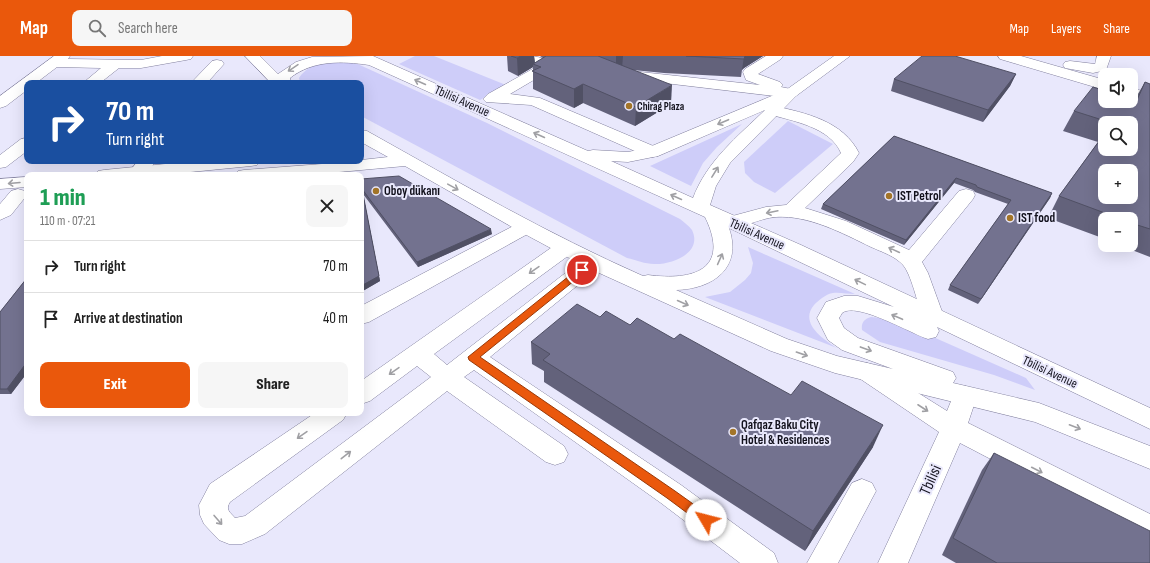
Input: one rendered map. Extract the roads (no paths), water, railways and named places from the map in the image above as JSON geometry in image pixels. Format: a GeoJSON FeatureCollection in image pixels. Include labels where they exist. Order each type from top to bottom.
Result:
{"type":"FeatureCollection","features":[{"type":"Feature","properties":{"kind":"main road"},"geometry":{"type":"LineString","coordinates":[[30,80],[58,59],[115,64],[152,63],[186,56]]}},
{"type":"Feature","properties":{"kind":"main road"},"geometry":{"type":"LineString","coordinates":[[252,56],[276,80]]}},
{"type":"Feature","properties":{"kind":"main road"},"geometry":{"type":"LineString","coordinates":[[476,107],[544,68],[545,65],[543,62],[528,56]]}},
{"type":"Feature","properties":{"kind":"main road"},"geometry":{"type":"LineString","coordinates":[[776,56],[750,72],[751,77],[792,92]]}},
{"type":"Feature","properties":{"kind":"main road"},"geometry":{"type":"LineString","coordinates":[[575,151],[602,156],[622,157],[652,152],[767,108],[843,56]]}},
{"type":"Feature","properties":{"kind":"main road"},"geometry":{"type":"LineString","coordinates":[[1005,56],[1098,83]]}},
{"type":"Feature","properties":{"kind":"main road"},"geometry":{"type":"LineString","coordinates":[[1032,56],[1093,69],[1101,67],[1104,56]]}},
{"type":"Feature","properties":{"kind":"main road","name":"Tbilisi Avenue"},"geometry":{"type":"LineString","coordinates":[[282,80],[283,77],[293,67],[318,58],[366,58],[794,250],[1150,419]]}},
{"type":"Feature","properties":{"kind":"main road"},"geometry":{"type":"LineString","coordinates":[[95,80],[115,64]]}},
{"type":"Feature","properties":{"kind":"main road"},"geometry":{"type":"LineString","coordinates":[[202,80],[217,64]]}},
{"type":"Feature","properties":{"kind":"main road"},"geometry":{"type":"LineString","coordinates":[[622,74],[792,92]]}},
{"type":"Feature","properties":{"kind":"main road"},"geometry":{"type":"LineString","coordinates":[[0,103],[24,85]]}},
{"type":"Feature","properties":{"kind":"main road"},"geometry":{"type":"LineString","coordinates":[[1138,95],[1150,98]]}},
{"type":"Feature","properties":{"kind":"main road"},"geometry":{"type":"LineString","coordinates":[[493,97],[534,101],[652,152]]}},
{"type":"Feature","properties":{"kind":"main road"},"geometry":{"type":"LineString","coordinates":[[622,276],[669,284],[685,283],[701,278],[713,271],[723,257],[724,248],[718,224],[706,210],[707,186],[720,164],[767,108]]}},
{"type":"Feature","properties":{"kind":"main road"},"geometry":{"type":"LineString","coordinates":[[767,108],[809,120],[835,134],[844,140],[850,153],[847,158],[791,211]]}},
{"type":"Feature","properties":{"kind":"main road"},"geometry":{"type":"LineString","coordinates":[[364,137],[565,248],[622,276],[779,345],[835,364],[1039,413]]}},
{"type":"Feature","properties":{"kind":"main road"},"geometry":{"type":"LineString","coordinates":[[0,163],[24,145]]}},
{"type":"Feature","properties":{"kind":"main road"},"geometry":{"type":"LineString","coordinates":[[279,172],[407,161]]}},
{"type":"Feature","properties":{"kind":"main road"},"geometry":{"type":"LineString","coordinates":[[117,172],[143,166],[186,164]]}},
{"type":"Feature","properties":{"kind":"main road"},"geometry":{"type":"LineString","coordinates":[[0,184],[18,192],[0,214]]}},
{"type":"Feature","properties":{"kind":"main road"},"geometry":{"type":"LineString","coordinates":[[911,261],[966,195]]}},
{"type":"Feature","properties":{"kind":"main road"},"geometry":{"type":"LineString","coordinates":[[732,222],[776,211],[791,211],[811,214],[899,252],[911,261],[918,273],[933,317]]}},
{"type":"Feature","properties":{"kind":"main road"},"geometry":{"type":"LineString","coordinates":[[364,314],[526,226]]}},
{"type":"Feature","properties":{"kind":"main road"},"geometry":{"type":"LineString","coordinates":[[364,392],[565,248]]}},
{"type":"Feature","properties":{"kind":"main road"},"geometry":{"type":"LineString","coordinates":[[330,416],[220,493],[213,505],[214,515],[229,531],[242,531],[255,525],[473,357],[593,262]]}},
{"type":"Feature","properties":{"kind":"main road"},"geometry":{"type":"LineString","coordinates":[[1150,430],[1077,395],[868,305],[857,303],[842,304],[832,310],[829,314],[828,318],[836,334],[850,344],[1039,413],[1150,458]]}},
{"type":"Feature","properties":{"kind":"main road"},"geometry":{"type":"LineString","coordinates":[[418,354],[446,378],[555,454]]}},
{"type":"Feature","properties":{"kind":"main road"},"geometry":{"type":"LineString","coordinates":[[473,357],[671,494],[763,563]]}},
{"type":"Feature","properties":{"kind":"main road"},"geometry":{"type":"LineString","coordinates":[[867,372],[954,428],[1150,528]]}},
{"type":"Feature","properties":{"kind":"main road","name":"Tbilisi"},"geometry":{"type":"LineString","coordinates":[[893,563],[954,428],[965,396]]}},
{"type":"Feature","properties":{"kind":"main road"},"geometry":{"type":"LineString","coordinates":[[822,563],[862,491]]}},
{"type":"Feature","properties":{"kind":"place","name":"Chirag Plaza"},"geometry":{"type":"Point","coordinates":[629,106]}},
{"type":"Feature","properties":{"kind":"place","name":"Oboy dükanı"},"geometry":{"type":"Point","coordinates":[376,191]}},
{"type":"Feature","properties":{"kind":"place","name":"IST Petrol"},"geometry":{"type":"Point","coordinates":[889,196]}},
{"type":"Feature","properties":{"kind":"place","name":"IST food"},"geometry":{"type":"Point","coordinates":[1010,218]}},
{"type":"Feature","properties":{"kind":"place","name":"Qafqaz Baku City Hotel & Residences"},"geometry":{"type":"Point","coordinates":[733,432]}}]}
